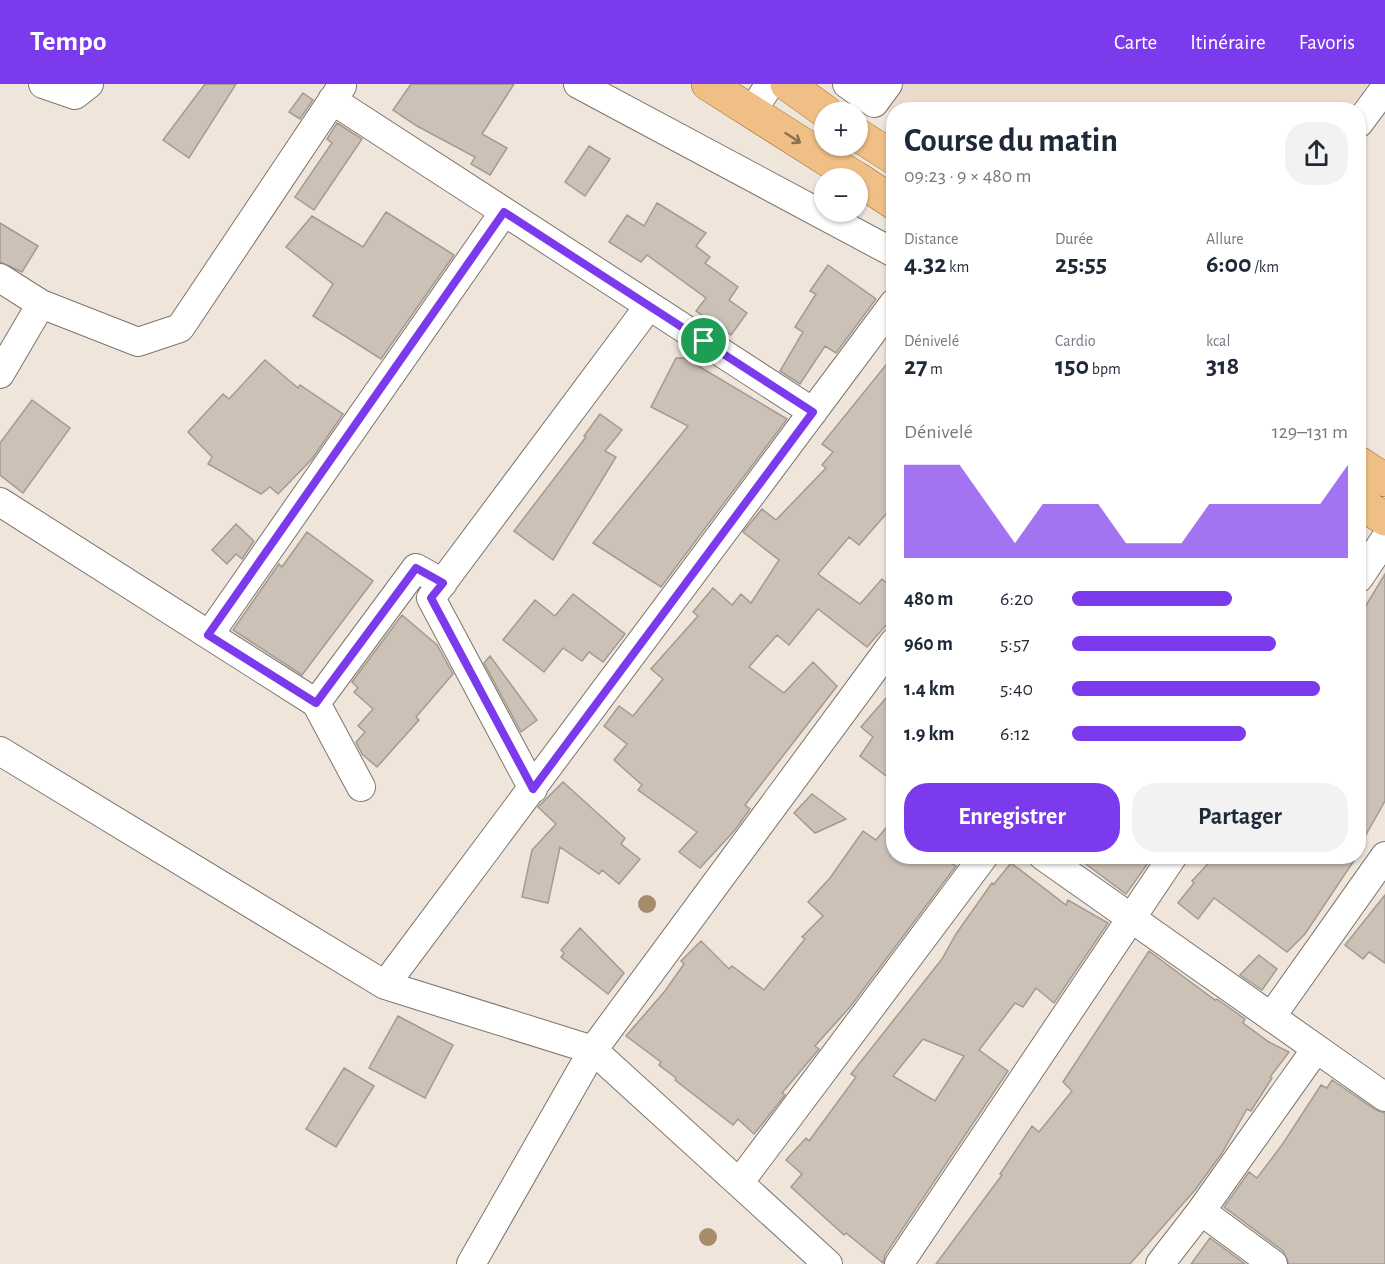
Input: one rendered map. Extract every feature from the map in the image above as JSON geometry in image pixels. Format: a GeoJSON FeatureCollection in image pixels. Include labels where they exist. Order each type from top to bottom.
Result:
{"type":"FeatureCollection","features":[{"type":"Feature","properties":{"kind":"main road"},"geometry":{"type":"LineString","coordinates":[[708,84],[840,168]]}},
{"type":"Feature","properties":{"kind":"main road"},"geometry":{"type":"LineString","coordinates":[[787,84],[814,103]]}},
{"type":"Feature","properties":{"kind":"main road"},"geometry":{"type":"LineString","coordinates":[[868,141],[886,153]]}},
{"type":"Feature","properties":{"kind":"main road"},"geometry":{"type":"LineString","coordinates":[[868,186],[886,198]]}},
{"type":"Feature","properties":{"kind":"main road"},"geometry":{"type":"LineString","coordinates":[[1366,507],[1385,519]]}},
{"type":"Feature","properties":{"kind":"street"},"geometry":{"type":"LineString","coordinates":[[44,84],[75,95],[89,84]]}},
{"type":"Feature","properties":{"kind":"street"},"geometry":{"type":"LineString","coordinates":[[578,84],[886,249]]}},
{"type":"Feature","properties":{"kind":"street"},"geometry":{"type":"LineString","coordinates":[[752,111],[770,84]]}},
{"type":"Feature","properties":{"kind":"street"},"geometry":{"type":"LineString","coordinates":[[847,84],[874,103],[888,84]]}},
{"type":"Feature","properties":{"kind":"street"},"geometry":{"type":"LineString","coordinates":[[1366,114],[1385,88]]}},
{"type":"Feature","properties":{"kind":"street"},"geometry":{"type":"LineString","coordinates":[[0,278],[41,304],[138,342],[180,328],[337,92],[504,212],[813,412]]}},
{"type":"Feature","properties":{"kind":"street"},"geometry":{"type":"LineString","coordinates":[[208,635],[504,212]]}},
{"type":"Feature","properties":{"kind":"street"},"geometry":{"type":"LineString","coordinates":[[0,374],[41,304]]}},
{"type":"Feature","properties":{"kind":"street"},"geometry":{"type":"LineString","coordinates":[[533,789],[431,598],[649,306]]}},
{"type":"Feature","properties":{"kind":"street"},"geometry":{"type":"LineString","coordinates":[[386,985],[886,314]]}},
{"type":"Feature","properties":{"kind":"street"},"geometry":{"type":"LineString","coordinates":[[0,502],[316,703],[361,787]]}},
{"type":"Feature","properties":{"kind":"street"},"geometry":{"type":"LineString","coordinates":[[1366,568],[1385,539]]}},
{"type":"Feature","properties":{"kind":"street"},"geometry":{"type":"LineString","coordinates":[[316,703],[416,568],[443,583]]}},
{"type":"Feature","properties":{"kind":"street"},"geometry":{"type":"LineString","coordinates":[[471,1264],[593,1050],[886,653]]}},
{"type":"Feature","properties":{"kind":"street"},"geometry":{"type":"LineString","coordinates":[[0,751],[386,985],[593,1050],[828,1264]]}},
{"type":"Feature","properties":{"kind":"street"},"geometry":{"type":"LineString","coordinates":[[1271,1017],[1385,856]]}},
{"type":"Feature","properties":{"kind":"street"},"geometry":{"type":"LineString","coordinates":[[739,1183],[978,864]]}},
{"type":"Feature","properties":{"kind":"street"},"geometry":{"type":"LineString","coordinates":[[1054,864],[1385,1098]]}},
{"type":"Feature","properties":{"kind":"street"},"geometry":{"type":"LineString","coordinates":[[899,1264],[1168,864]]}},
{"type":"Feature","properties":{"kind":"street"},"geometry":{"type":"LineString","coordinates":[[1160,1264],[1316,1049]]}},
{"type":"Feature","properties":{"kind":"street"},"geometry":{"type":"LineString","coordinates":[[1201,1210],[1273,1264]]}},
{"type":"Feature","properties":{"kind":"shaded area"},"geometry":{"type":"Polygon","coordinates":[[[905,84],[1368,84],[1354,102],[892,102],[905,84]]]}},
{"type":"Feature","properties":{"kind":"building"},"geometry":{"type":"Polygon","coordinates":[[[205,84],[236,84],[189,158],[163,140],[205,84]]]}},
{"type":"Feature","properties":{"kind":"building"},"geometry":{"type":"Polygon","coordinates":[[[411,84],[514,84],[482,134],[507,148],[490,175],[471,164],[475,157],[417,126],[393,110],[411,84]]]}},
{"type":"Feature","properties":{"kind":"building"},"geometry":{"type":"Polygon","coordinates":[[[303,93],[313,100],[300,119],[289,112],[303,93]]]}},
{"type":"Feature","properties":{"kind":"building"},"geometry":{"type":"Polygon","coordinates":[[[337,123],[362,139],[314,210],[295,197],[332,143],[327,139],[337,123]]]}},
{"type":"Feature","properties":{"kind":"building"},"geometry":{"type":"Polygon","coordinates":[[[589,146],[610,159],[585,196],[565,182],[589,146]]]}},
{"type":"Feature","properties":{"kind":"building"},"geometry":{"type":"Polygon","coordinates":[[[657,203],[706,233],[696,246],[710,257],[705,263],[738,287],[729,300],[747,313],[731,335],[696,311],[706,298],[647,255],[641,262],[609,242],[627,215],[644,226],[657,203]]]}},
{"type":"Feature","properties":{"kind":"building"},"geometry":{"type":"Polygon","coordinates":[[[386,212],[454,255],[381,359],[313,316],[333,284],[286,247],[312,216],[363,247],[386,212]]]}},
{"type":"Feature","properties":{"kind":"building"},"geometry":{"type":"Polygon","coordinates":[[[0,223],[38,246],[22,272],[0,262],[0,223]]]}},
{"type":"Feature","properties":{"kind":"building"},"geometry":{"type":"Polygon","coordinates":[[[828,265],[876,299],[836,353],[825,346],[800,384],[780,371],[803,332],[795,327],[816,294],[810,291],[828,265]]]}},
{"type":"Feature","properties":{"kind":"building"},"geometry":{"type":"Polygon","coordinates":[[[676,358],[685,358],[787,419],[661,587],[593,543],[688,426],[651,407],[676,358]]]}},
{"type":"Feature","properties":{"kind":"building"},"geometry":{"type":"Polygon","coordinates":[[[265,360],[298,388],[300,385],[343,414],[312,459],[278,494],[270,487],[261,494],[208,464],[212,457],[188,432],[223,394],[229,399],[265,360]]]}},
{"type":"Feature","properties":{"kind":"building"},"geometry":{"type":"Polygon","coordinates":[[[886,365],[886,514],[859,545],[849,537],[818,574],[860,604],[882,579],[886,582],[886,625],[867,647],[818,609],[789,645],[777,635],[749,667],[784,693],[813,662],[837,686],[745,805],[750,809],[735,830],[700,868],[679,852],[697,832],[638,790],[642,785],[614,760],[627,744],[604,726],[619,706],[633,716],[663,679],[651,669],[698,616],[693,612],[713,588],[732,605],[741,594],[751,603],[779,560],[743,532],[762,509],[776,520],[826,468],[822,465],[833,452],[822,444],[886,365]]]}},
{"type":"Feature","properties":{"kind":"building"},"geometry":{"type":"Polygon","coordinates":[[[32,400],[70,428],[23,493],[0,475],[0,443],[32,400]]]}},
{"type":"Feature","properties":{"kind":"building"},"geometry":{"type":"Polygon","coordinates":[[[600,414],[622,430],[605,451],[616,457],[553,560],[514,531],[586,437],[584,436],[600,414]]]}},
{"type":"Feature","properties":{"kind":"building"},"geometry":{"type":"Polygon","coordinates":[[[236,524],[254,541],[242,559],[236,554],[227,564],[212,550],[236,524]]]}},
{"type":"Feature","properties":{"kind":"building"},"geometry":{"type":"Polygon","coordinates":[[[307,532],[373,581],[302,675],[233,630],[279,564],[282,567],[307,532]]]}},
{"type":"Feature","properties":{"kind":"building"},"geometry":{"type":"Polygon","coordinates":[[[1385,574],[1385,801],[1366,835],[1366,605],[1385,574]]]}},
{"type":"Feature","properties":{"kind":"building"},"geometry":{"type":"Polygon","coordinates":[[[573,594],[625,634],[603,662],[589,652],[582,661],[563,648],[544,672],[503,640],[535,600],[555,616],[573,594]]]}},
{"type":"Feature","properties":{"kind":"building"},"geometry":{"type":"Polygon","coordinates":[[[402,615],[437,645],[453,674],[416,717],[419,720],[377,767],[362,754],[356,742],[365,732],[358,726],[373,709],[354,692],[358,688],[352,682],[402,615]]]}},
{"type":"Feature","properties":{"kind":"building"},"geometry":{"type":"Polygon","coordinates":[[[490,656],[537,720],[521,732],[484,663],[490,656]]]}},
{"type":"Feature","properties":{"kind":"building"},"geometry":{"type":"Polygon","coordinates":[[[886,698],[886,776],[860,756],[873,737],[861,727],[886,698]]]}},
{"type":"Feature","properties":{"kind":"building"},"geometry":{"type":"Polygon","coordinates":[[[563,782],[625,838],[621,844],[640,859],[619,884],[602,870],[599,874],[560,847],[548,903],[522,897],[532,850],[556,824],[538,807],[563,782]]]}},
{"type":"Feature","properties":{"kind":"building"},"geometry":{"type":"Polygon","coordinates":[[[812,794],[846,819],[815,833],[794,813],[812,794]]]}},
{"type":"Feature","properties":{"kind":"building"},"geometry":{"type":"Polygon","coordinates":[[[886,828],[886,864],[952,864],[956,866],[850,1007],[815,1046],[819,1049],[782,1093],[785,1095],[754,1134],[738,1119],[733,1125],[675,1080],[676,1078],[659,1065],[661,1062],[626,1036],[665,991],[684,964],[681,961],[701,941],[729,969],[732,966],[764,990],[805,939],[802,937],[823,916],[808,902],[830,878],[863,831],[876,840],[886,828]]]}},
{"type":"Feature","properties":{"kind":"building"},"geometry":{"type":"Polygon","coordinates":[[[1012,864],[1066,905],[1068,900],[1108,923],[1054,1003],[1036,988],[1023,1007],[1015,1003],[979,1050],[1008,1071],[885,1255],[883,1263],[846,1233],[844,1235],[791,1187],[802,1174],[786,1160],[806,1138],[809,1141],[856,1077],[851,1074],[942,959],[956,934],[992,883],[994,884],[1012,864]],[[923,1039],[893,1076],[935,1101],[964,1056],[923,1039]]]}},
{"type":"Feature","properties":{"kind":"building"},"geometry":{"type":"Polygon","coordinates":[[[1086,864],[1147,864],[1126,894],[1086,864]]]}},
{"type":"Feature","properties":{"kind":"building"},"geometry":{"type":"Polygon","coordinates":[[[1208,864],[1352,864],[1305,934],[1287,952],[1214,898],[1198,919],[1178,903],[1194,883],[1192,881],[1208,864]]]}},
{"type":"Feature","properties":{"kind":"building"},"geometry":{"type":"Polygon","coordinates":[[[1385,895],[1385,963],[1369,952],[1363,959],[1345,945],[1385,895]]]}},
{"type":"Feature","properties":{"kind":"building"},"geometry":{"type":"Polygon","coordinates":[[[580,928],[624,973],[608,994],[561,957],[564,953],[561,950],[580,928]]]}},
{"type":"Feature","properties":{"kind":"building"},"geometry":{"type":"Polygon","coordinates":[[[1149,951],[1215,1000],[1217,999],[1245,1019],[1243,1023],[1269,1042],[1289,1052],[1270,1077],[1272,1078],[1251,1111],[1247,1109],[1222,1153],[1195,1190],[1130,1264],[936,1264],[1002,1175],[1000,1174],[1032,1126],[1039,1132],[1072,1091],[1063,1082],[1149,951]]]}},
{"type":"Feature","properties":{"kind":"building"},"geometry":{"type":"Polygon","coordinates":[[[1259,955],[1277,969],[1262,990],[1240,975],[1259,955]]]}},
{"type":"Feature","properties":{"kind":"building"},"geometry":{"type":"Polygon","coordinates":[[[398,1016],[453,1045],[425,1098],[369,1068],[398,1016]]]}},
{"type":"Feature","properties":{"kind":"building"},"geometry":{"type":"Polygon","coordinates":[[[344,1068],[374,1086],[336,1147],[306,1129],[344,1068]]]}},
{"type":"Feature","properties":{"kind":"building"},"geometry":{"type":"Polygon","coordinates":[[[1332,1080],[1376,1110],[1385,1113],[1385,1264],[1289,1264],[1283,1251],[1224,1207],[1249,1172],[1257,1178],[1282,1145],[1321,1085],[1327,1088],[1332,1080]]]}},
{"type":"Feature","properties":{"kind":"building"},"geometry":{"type":"Polygon","coordinates":[[[1210,1238],[1245,1264],[1191,1264],[1210,1238]]]}},
{"type":"Feature","properties":{"kind":"route"},"geometry":{"type":"LineString","coordinates":[[504,212],[704,341],[813,412],[533,789],[431,598],[443,583],[416,568],[316,703],[208,635],[504,212]]}}]}
